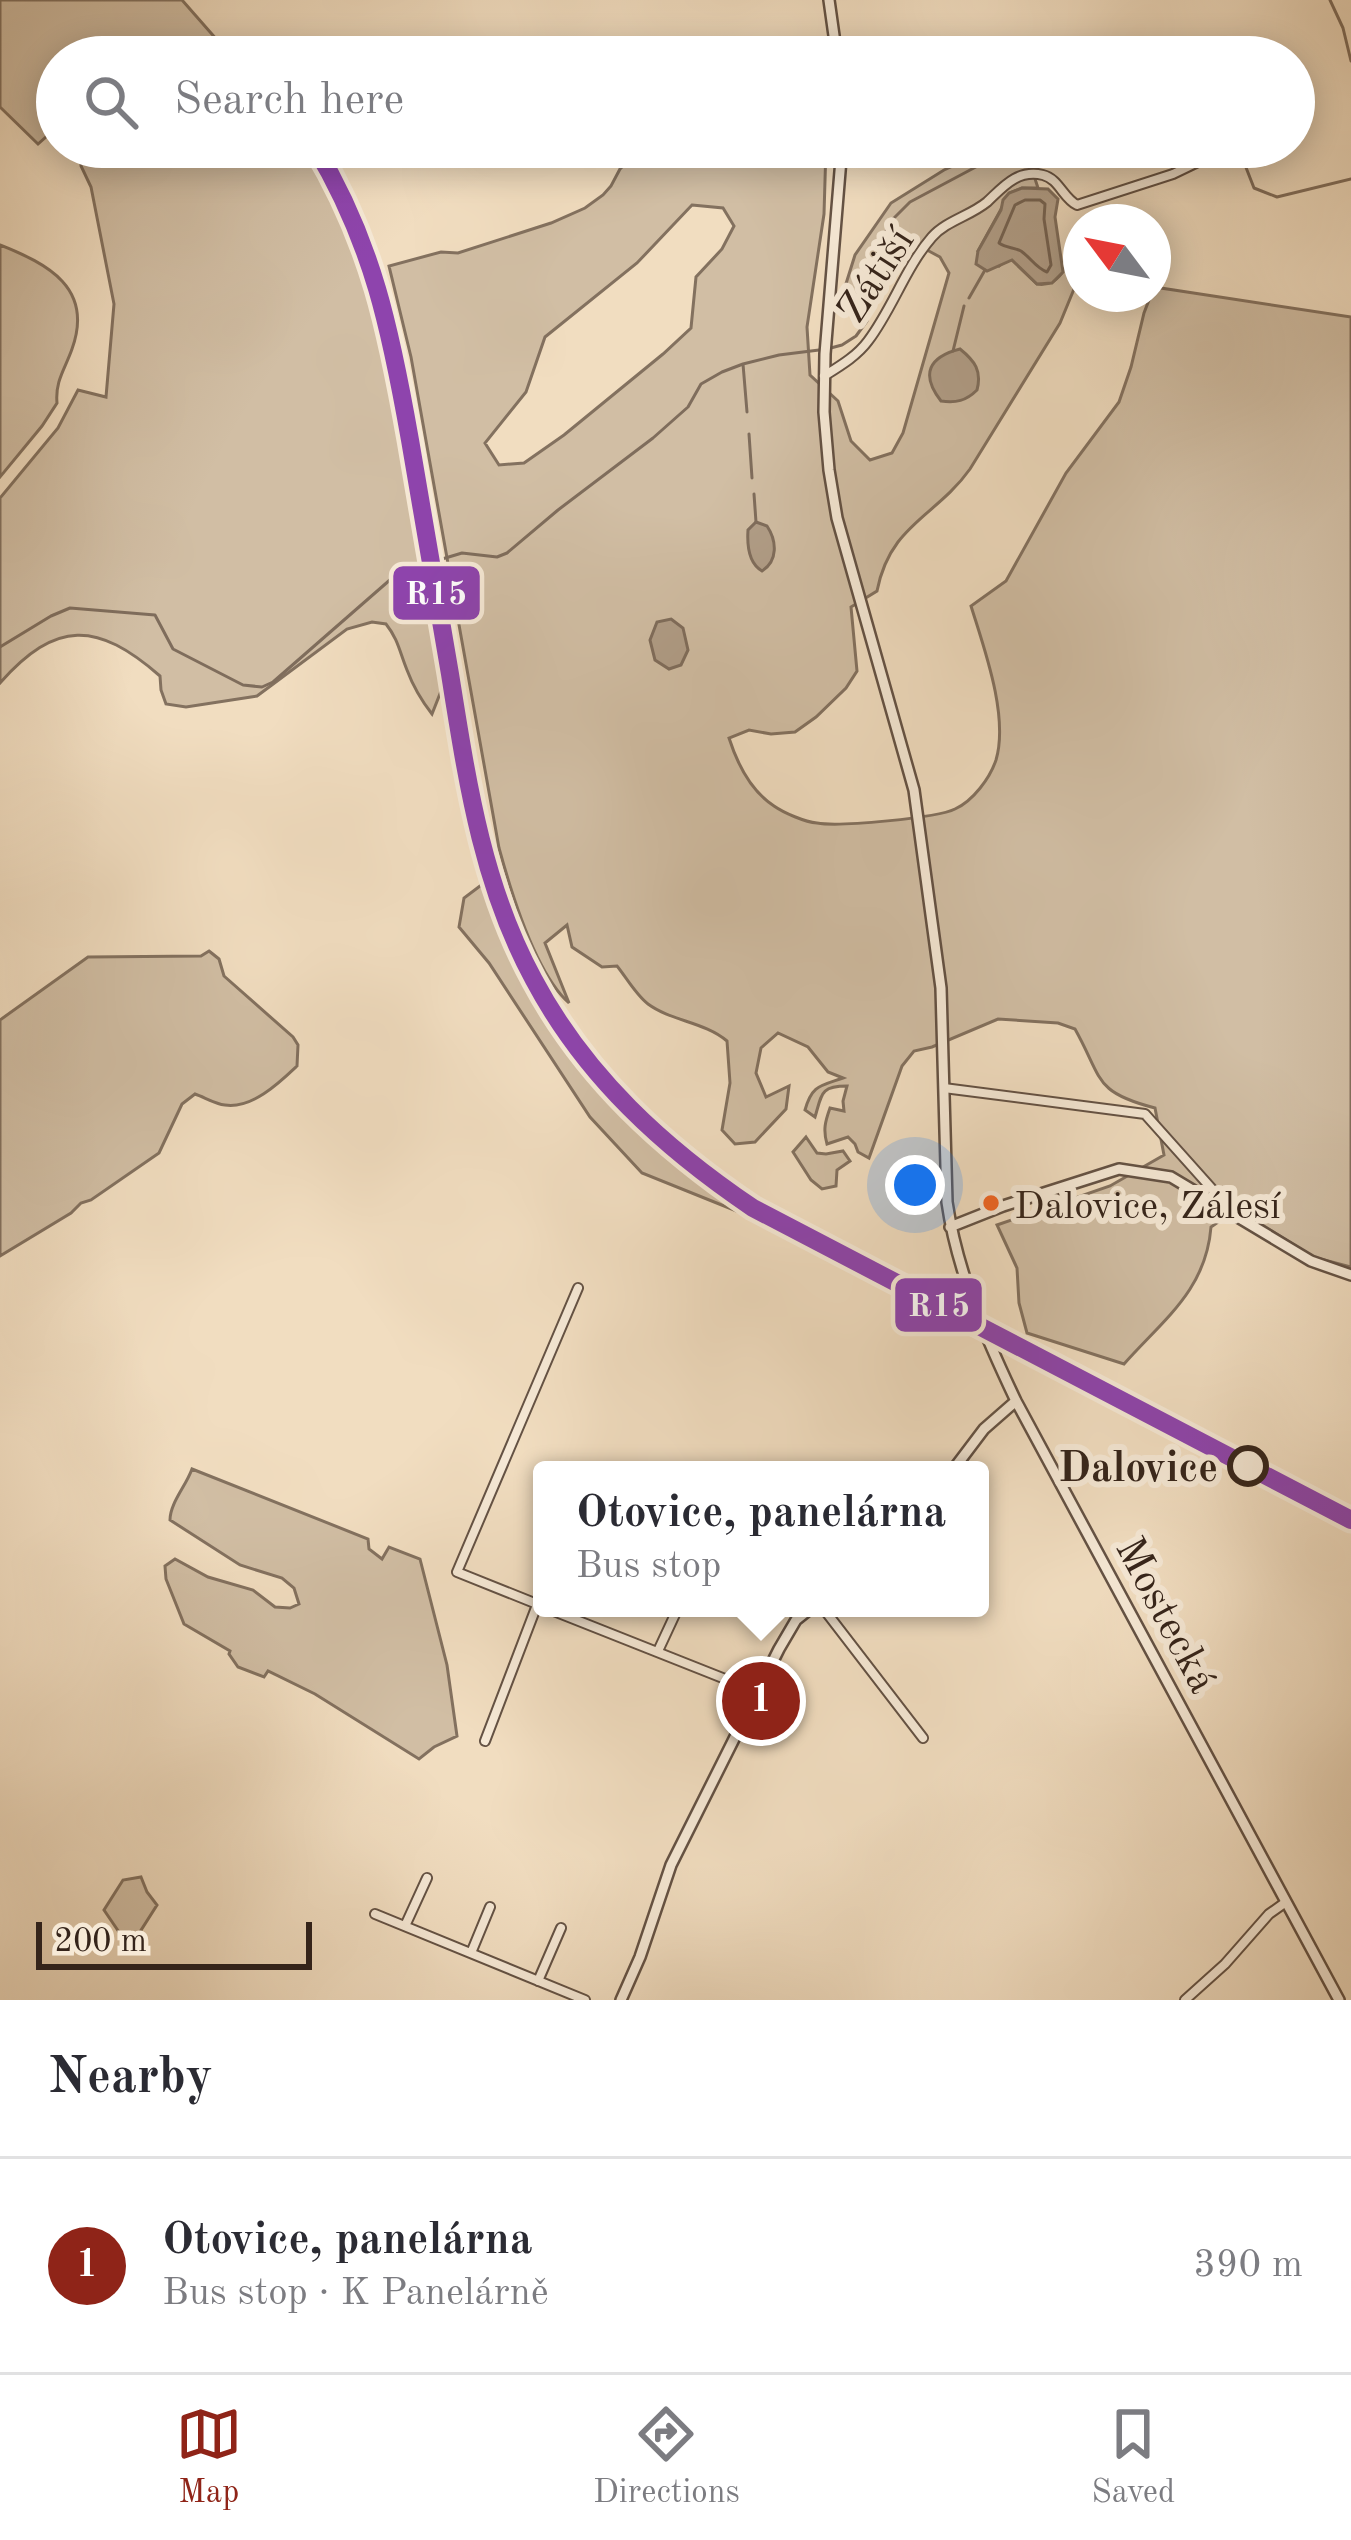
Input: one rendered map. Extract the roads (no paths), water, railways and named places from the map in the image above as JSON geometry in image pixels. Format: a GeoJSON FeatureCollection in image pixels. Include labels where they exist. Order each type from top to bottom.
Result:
{"type":"FeatureCollection","features":[{"type":"Feature","properties":{"kind":"street"},"geometry":{"type":"LineString","coordinates":[[829,0],[834,36]]}},
{"type":"Feature","properties":{"kind":"street","name":"Mostecká"},"geometry":{"type":"LineString","coordinates":[[840,168],[824,376],[829,470],[837,518],[914,790],[941,988],[950,1227],[982,1329],[1016,1401],[1339,2000]]}},
{"type":"Feature","properties":{"kind":"street","name":"Zátiší"},"geometry":{"type":"LineString","coordinates":[[824,376],[866,344],[917,255],[937,231],[986,203],[1008,181],[1042,175],[1077,205],[1185,168]]}},
{"type":"Feature","properties":{"kind":"street"},"geometry":{"type":"LineString","coordinates":[[944,1088],[1145,1114],[1236,1216]]}},
{"type":"Feature","properties":{"kind":"street"},"geometry":{"type":"LineString","coordinates":[[950,1227],[1119,1169],[1171,1178],[1311,1261],[1351,1275]]}},
{"type":"Feature","properties":{"kind":"street"},"geometry":{"type":"LineString","coordinates":[[533,1602],[457,1572],[578,1288]]}},
{"type":"Feature","properties":{"kind":"street"},"geometry":{"type":"LineString","coordinates":[[960,1461],[984,1429],[1016,1401]]}},
{"type":"Feature","properties":{"kind":"street"},"geometry":{"type":"LineString","coordinates":[[484,1741],[537,1617]]}},
{"type":"Feature","properties":{"kind":"street"},"geometry":{"type":"LineString","coordinates":[[570,1617],[758,1692]]}},
{"type":"Feature","properties":{"kind":"street"},"geometry":{"type":"LineString","coordinates":[[658,1651],[674,1617]]}},
{"type":"Feature","properties":{"kind":"street"},"geometry":{"type":"LineString","coordinates":[[621,2000],[671,1865],[800,1617]]}},
{"type":"Feature","properties":{"kind":"street"},"geometry":{"type":"LineString","coordinates":[[830,1617],[923,1738]]}},
{"type":"Feature","properties":{"kind":"street"},"geometry":{"type":"LineString","coordinates":[[405,1926],[427,1878]]}},
{"type":"Feature","properties":{"kind":"street"},"geometry":{"type":"LineString","coordinates":[[1185,2000],[1286,1902]]}},
{"type":"Feature","properties":{"kind":"street"},"geometry":{"type":"LineString","coordinates":[[471,1953],[490,1907]]}},
{"type":"Feature","properties":{"kind":"street"},"geometry":{"type":"LineString","coordinates":[[375,1914],[586,2000]]}},
{"type":"Feature","properties":{"kind":"street"},"geometry":{"type":"LineString","coordinates":[[538,1981],[561,1928]]}},
{"type":"Feature","properties":{"kind":"water"},"geometry":{"type":"Polygon","coordinates":[[[1022,188],[1048,189],[1058,199],[1055,217],[1063,272],[1052,283],[1037,284],[1012,260],[987,271],[976,264],[978,251],[1009,193],[1022,188]]]}},
{"type":"Feature","properties":{"kind":"water"},"geometry":{"type":"Polygon","coordinates":[[[960,349],[976,367],[977,390],[960,400],[941,401],[931,383],[931,368],[941,357],[960,349]]]}},
{"type":"Feature","properties":{"kind":"water"},"geometry":{"type":"Polygon","coordinates":[[[756,522],[767,526],[774,544],[771,562],[762,571],[748,547],[748,530],[756,522]]]}},
{"type":"Feature","properties":{"kind":"water"},"geometry":{"type":"Polygon","coordinates":[[[671,619],[683,628],[688,650],[681,665],[669,669],[655,660],[650,640],[657,622],[671,619]]]}},
{"type":"Feature","properties":{"kind":"waterway"},"geometry":{"type":"LineString","coordinates":[[1330,0],[1351,61]]}},
{"type":"Feature","properties":{"kind":"waterway"},"geometry":{"type":"LineString","coordinates":[[0,647],[70,608],[155,615],[173,649],[243,685],[262,687],[273,682],[399,572],[462,553],[497,557],[507,553],[653,438],[688,407],[701,384],[743,364],[827,349],[856,336],[867,321],[878,250],[890,222],[910,202],[974,168]]}},
{"type":"Feature","properties":{"kind":"waterway"},"geometry":{"type":"LineString","coordinates":[[1246,168],[1254,188],[1277,197],[1351,179]]}},
{"type":"Feature","properties":{"kind":"waterway"},"geometry":{"type":"LineString","coordinates":[[969,298],[985,270]]}},
{"type":"Feature","properties":{"kind":"waterway"},"geometry":{"type":"LineString","coordinates":[[953,351],[964,306]]}},
{"type":"Feature","properties":{"kind":"waterway"},"geometry":{"type":"LineString","coordinates":[[743,364],[747,412]]}},
{"type":"Feature","properties":{"kind":"waterway"},"geometry":{"type":"LineString","coordinates":[[749,434],[752,478]]}},
{"type":"Feature","properties":{"kind":"waterway"},"geometry":{"type":"LineString","coordinates":[[754,494],[756,522]]}},
{"type":"Feature","properties":{"kind":"place","name":"Dalovice, Zálesí"},"geometry":{"type":"Point","coordinates":[991,1203]}},
{"type":"Feature","properties":{"kind":"place","name":"Dalovice"},"geometry":{"type":"Point","coordinates":[1248,1466]}},
{"type":"Feature","properties":{"kind":"place","name":"Otovice, panelárna"},"geometry":{"type":"Point","coordinates":[761,1701]}}]}
